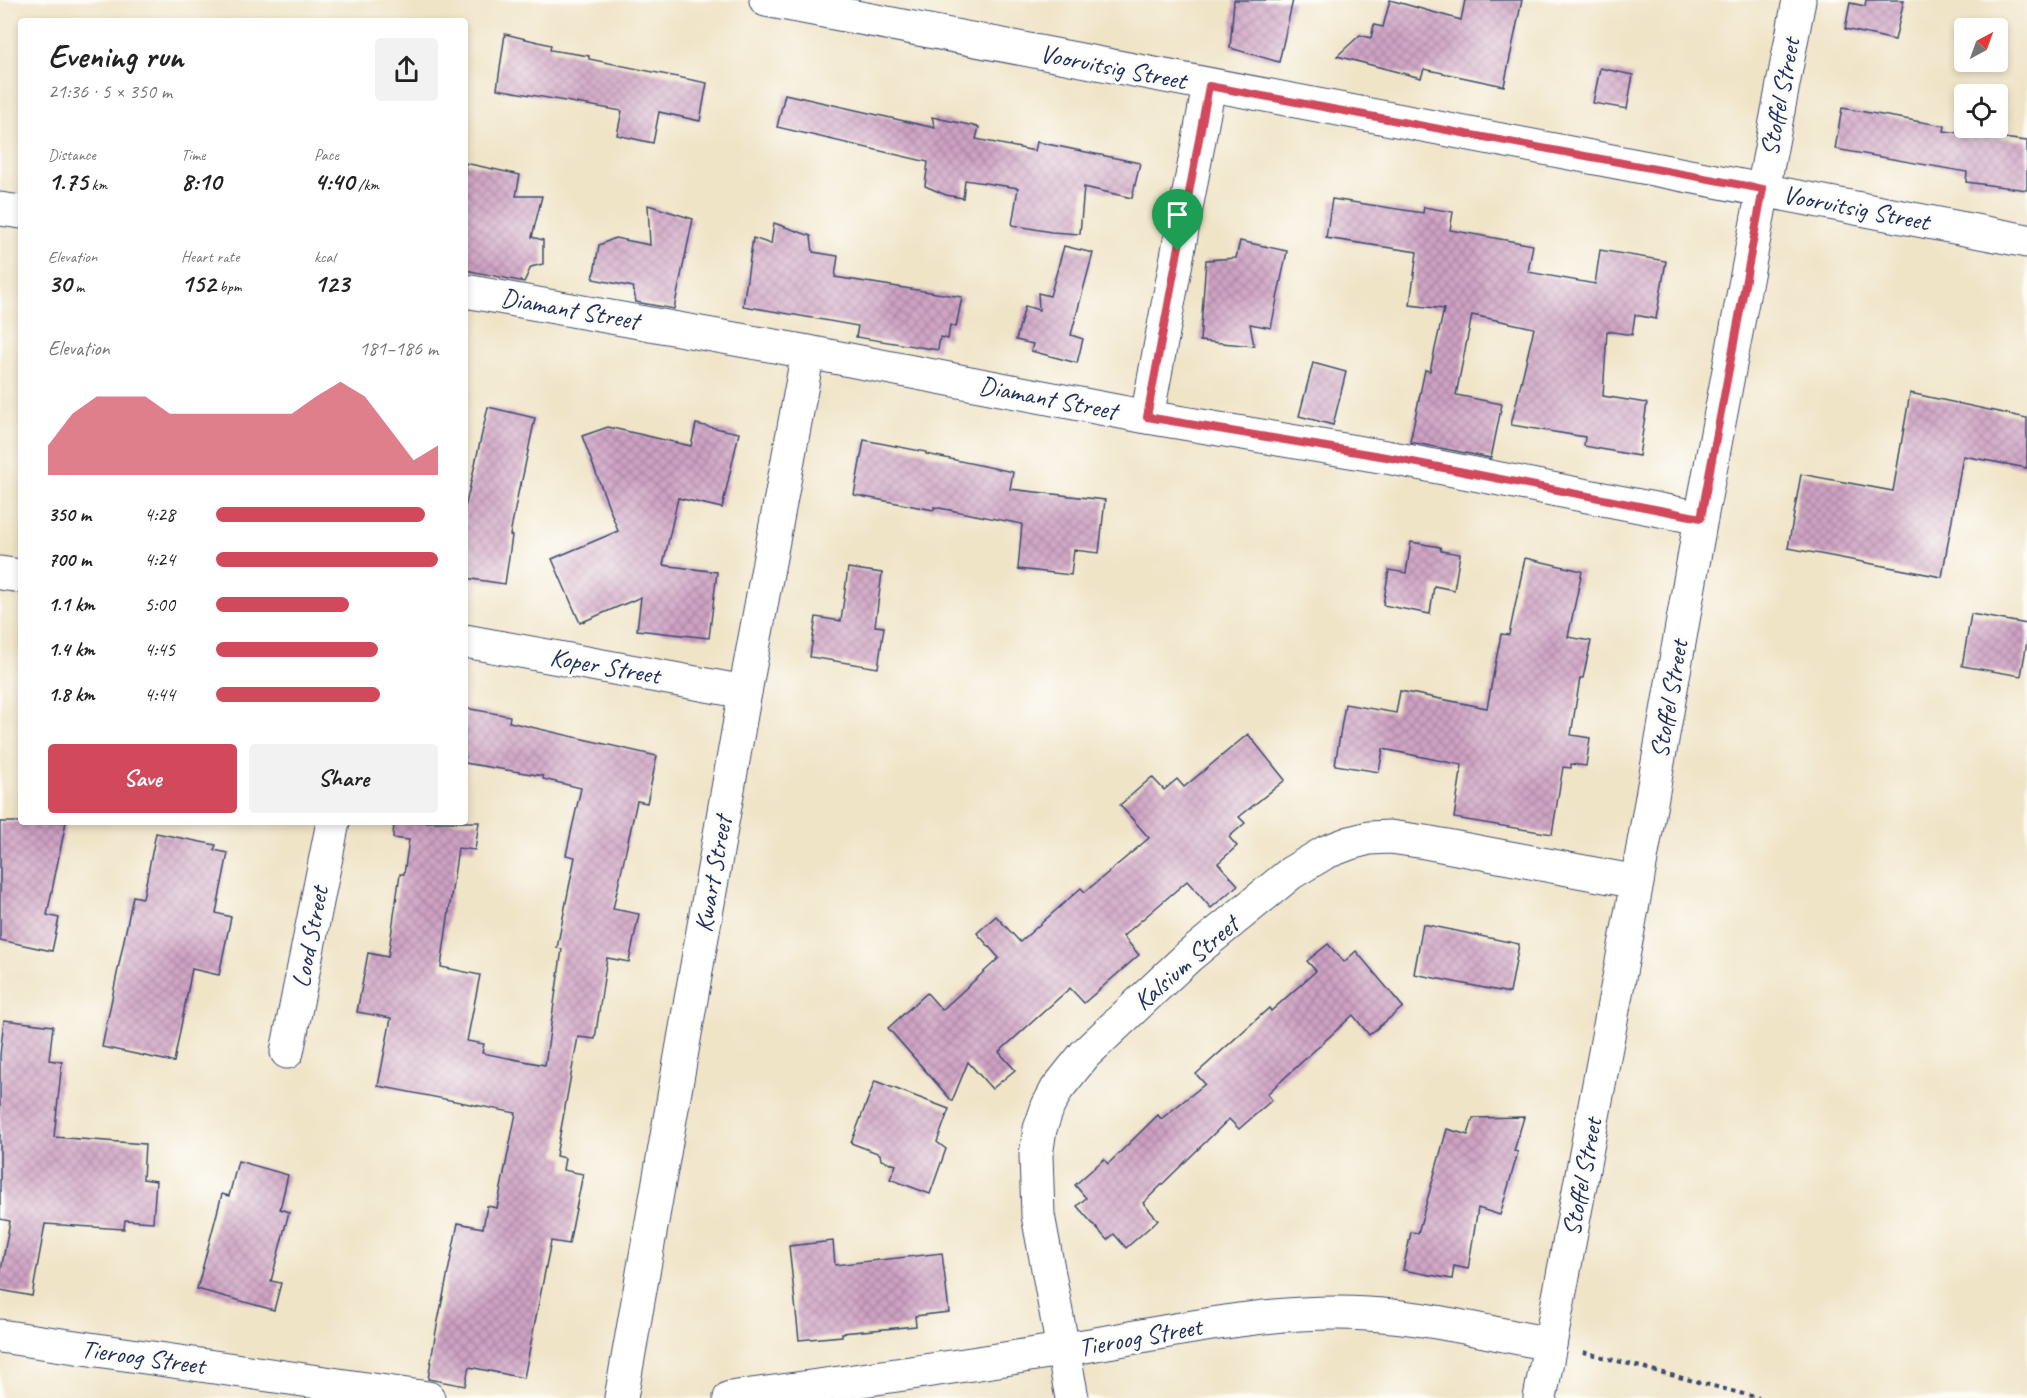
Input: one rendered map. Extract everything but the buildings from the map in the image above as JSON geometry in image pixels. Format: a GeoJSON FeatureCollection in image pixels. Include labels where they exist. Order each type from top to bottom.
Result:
{"type":"FeatureCollection","features":[{"type":"Feature","properties":{"kind":"street","name":"Vooruitsig Street"},"geometry":{"type":"LineString","coordinates":[[766,0],[2027,241]]}},
{"type":"Feature","properties":{"kind":"street","name":"Stoffel Street"},"geometry":{"type":"LineString","coordinates":[[1540,1398],[1637,882],[1701,518],[1799,0]]}},
{"type":"Feature","properties":{"kind":"street"},"geometry":{"type":"LineString","coordinates":[[1147,417],[1209,86]]}},
{"type":"Feature","properties":{"kind":"street"},"geometry":{"type":"LineString","coordinates":[[0,209],[18,212]]}},
{"type":"Feature","properties":{"kind":"street","name":"Diamant Street"},"geometry":{"type":"LineString","coordinates":[[468,292],[808,352],[1147,417],[1392,458],[1701,518]]}},
{"type":"Feature","properties":{"kind":"street","name":"Kwart Street"},"geometry":{"type":"LineString","coordinates":[[621,1398],[745,692],[808,352]]}},
{"type":"Feature","properties":{"kind":"street"},"geometry":{"type":"LineString","coordinates":[[0,573],[18,576]]}},
{"type":"Feature","properties":{"kind":"street","name":"Koper Street"},"geometry":{"type":"LineString","coordinates":[[468,641],[745,692]]}},
{"type":"Feature","properties":{"kind":"street","name":"Lood Street"},"geometry":{"type":"LineString","coordinates":[[287,1052],[332,825]]}},
{"type":"Feature","properties":{"kind":"street","name":"Kalsium Street"},"geometry":{"type":"LineString","coordinates":[[1072,1398],[1038,1215],[1036,1155],[1040,1129],[1057,1089],[1085,1054],[1188,957],[1291,873],[1326,852],[1369,838],[1390,837],[1425,842],[1637,882]]}},
{"type":"Feature","properties":{"kind":"street","name":"Tieroog Street"},"geometry":{"type":"LineString","coordinates":[[730,1398],[1063,1350],[1231,1321],[1315,1314],[1400,1317],[1550,1344]]}},
{"type":"Feature","properties":{"kind":"street","name":"Tieroog Street"},"geometry":{"type":"LineString","coordinates":[[0,1336],[428,1398]]}},
{"type":"Feature","properties":{"kind":"path"},"geometry":{"type":"LineString","coordinates":[[1550,1344],[1759,1398]]}},
{"type":"Feature","properties":{"kind":"route"},"geometry":{"type":"LineString","coordinates":[[1209,86],[1763,189],[1701,518],[1392,458],[1147,417],[1178,251],[1209,86]]}}]}
